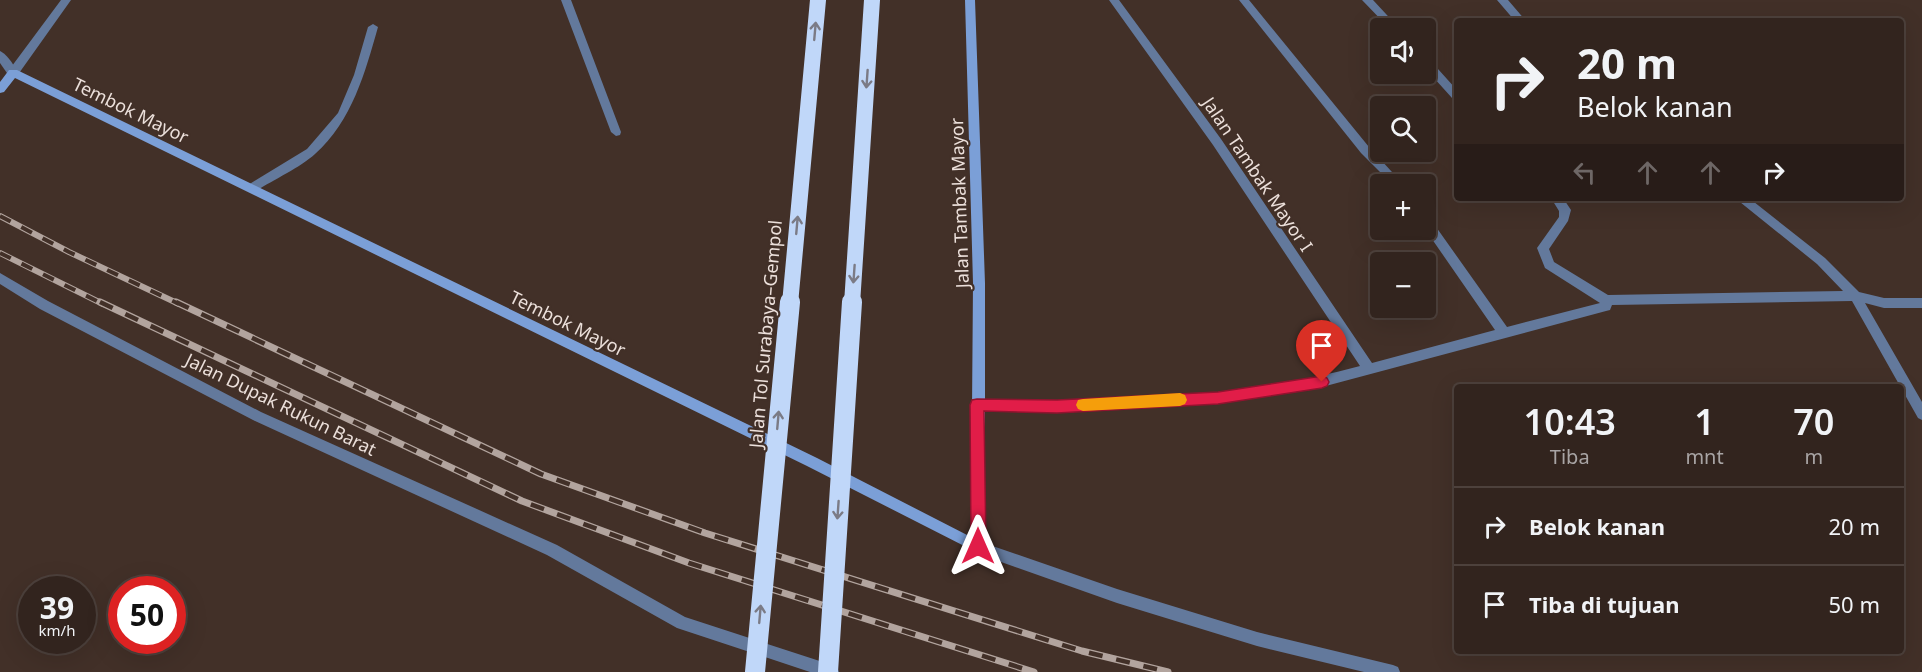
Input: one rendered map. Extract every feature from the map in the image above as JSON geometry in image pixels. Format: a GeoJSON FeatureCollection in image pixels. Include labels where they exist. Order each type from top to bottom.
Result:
{"type":"FeatureCollection","features":[{"type":"Feature","properties":{"kind":"highway","name":"Jalan Tol Surabaya–Gempol"},"geometry":{"type":"LineString","coordinates":[[755,672],[818,0]]}},
{"type":"Feature","properties":{"kind":"highway"},"geometry":{"type":"LineString","coordinates":[[830,672],[872,0]]}},
{"type":"Feature","properties":{"kind":"main road","name":"Jalan Tambak Mayor"},"geometry":{"type":"LineString","coordinates":[[970,0],[979,283],[977,405]]}},
{"type":"Feature","properties":{"kind":"main road"},"geometry":{"type":"LineString","coordinates":[[0,89],[13,73]]}},
{"type":"Feature","properties":{"kind":"main road","name":"Tembok Mayor"},"geometry":{"type":"LineString","coordinates":[[13,73],[822,467],[978,546]]}},
{"type":"Feature","properties":{"kind":"main road"},"geometry":{"type":"LineString","coordinates":[[977,405],[978,546]]}},
{"type":"Feature","properties":{"kind":"street"},"geometry":{"type":"LineString","coordinates":[[0,55],[13,73],[66,0]]}},
{"type":"Feature","properties":{"kind":"street"},"geometry":{"type":"LineString","coordinates":[[566,0],[616,132]]}},
{"type":"Feature","properties":{"kind":"street","name":"Jalan Tambak Mayor I"},"geometry":{"type":"LineString","coordinates":[[1114,0],[1217,142],[1369,369]]}},
{"type":"Feature","properties":{"kind":"street"},"geometry":{"type":"LineString","coordinates":[[1244,0],[1365,150],[1388,174]]}},
{"type":"Feature","properties":{"kind":"street"},"geometry":{"type":"LineString","coordinates":[[1367,0],[1384,18]]}},
{"type":"Feature","properties":{"kind":"street"},"geometry":{"type":"LineString","coordinates":[[1502,0],[1518,18]]}},
{"type":"Feature","properties":{"kind":"street"},"geometry":{"type":"LineString","coordinates":[[252,188],[311,152],[342,115],[359,75],[373,27]]}},
{"type":"Feature","properties":{"kind":"street"},"geometry":{"type":"LineString","coordinates":[[1436,74],[1454,93]]}},
{"type":"Feature","properties":{"kind":"street"},"geometry":{"type":"LineString","coordinates":[[1559,201],[1565,210],[1564,218],[1543,248],[1545,258],[1549,265],[1606,300],[1855,296],[1884,303],[1922,303]]}},
{"type":"Feature","properties":{"kind":"street"},"geometry":{"type":"LineString","coordinates":[[1745,201],[1821,261],[1855,296],[1922,414]]}},
{"type":"Feature","properties":{"kind":"street"},"geometry":{"type":"LineString","coordinates":[[1436,236],[1503,332]]}},
{"type":"Feature","properties":{"kind":"street","name":"Jalan Dupak Rukun Barat"},"geometry":{"type":"LineString","coordinates":[[0,278],[44,304],[257,416],[552,550],[681,623],[830,672]]}},
{"type":"Feature","properties":{"kind":"street"},"geometry":{"type":"LineString","coordinates":[[977,405],[1057,407],[1218,398],[1322,382],[1606,306],[1606,300]]}},
{"type":"Feature","properties":{"kind":"street"},"geometry":{"type":"LineString","coordinates":[[978,546],[1117,596],[1257,639],[1393,672]]}},
{"type":"Feature","properties":{"kind":"railway"},"geometry":{"type":"LineString","coordinates":[[0,216],[69,252],[179,304]]}},
{"type":"Feature","properties":{"kind":"railway"},"geometry":{"type":"LineString","coordinates":[[0,253],[103,304]]}},
{"type":"Feature","properties":{"kind":"railway"},"geometry":{"type":"LineString","coordinates":[[100,302],[522,501],[689,563],[1034,672]]}},
{"type":"Feature","properties":{"kind":"railway"},"geometry":{"type":"LineString","coordinates":[[176,302],[541,474],[705,533],[1082,651],[1168,672]]}},
{"type":"Feature","properties":{"kind":"slow traffic"},"geometry":{"type":"LineString","coordinates":[[1083,405],[1180,400]]}},
{"type":"Feature","properties":{"kind":"route"},"geometry":{"type":"LineString","coordinates":[[978,546],[977,405],[1057,407],[1132,401],[1218,398],[1322,382]]}}]}
